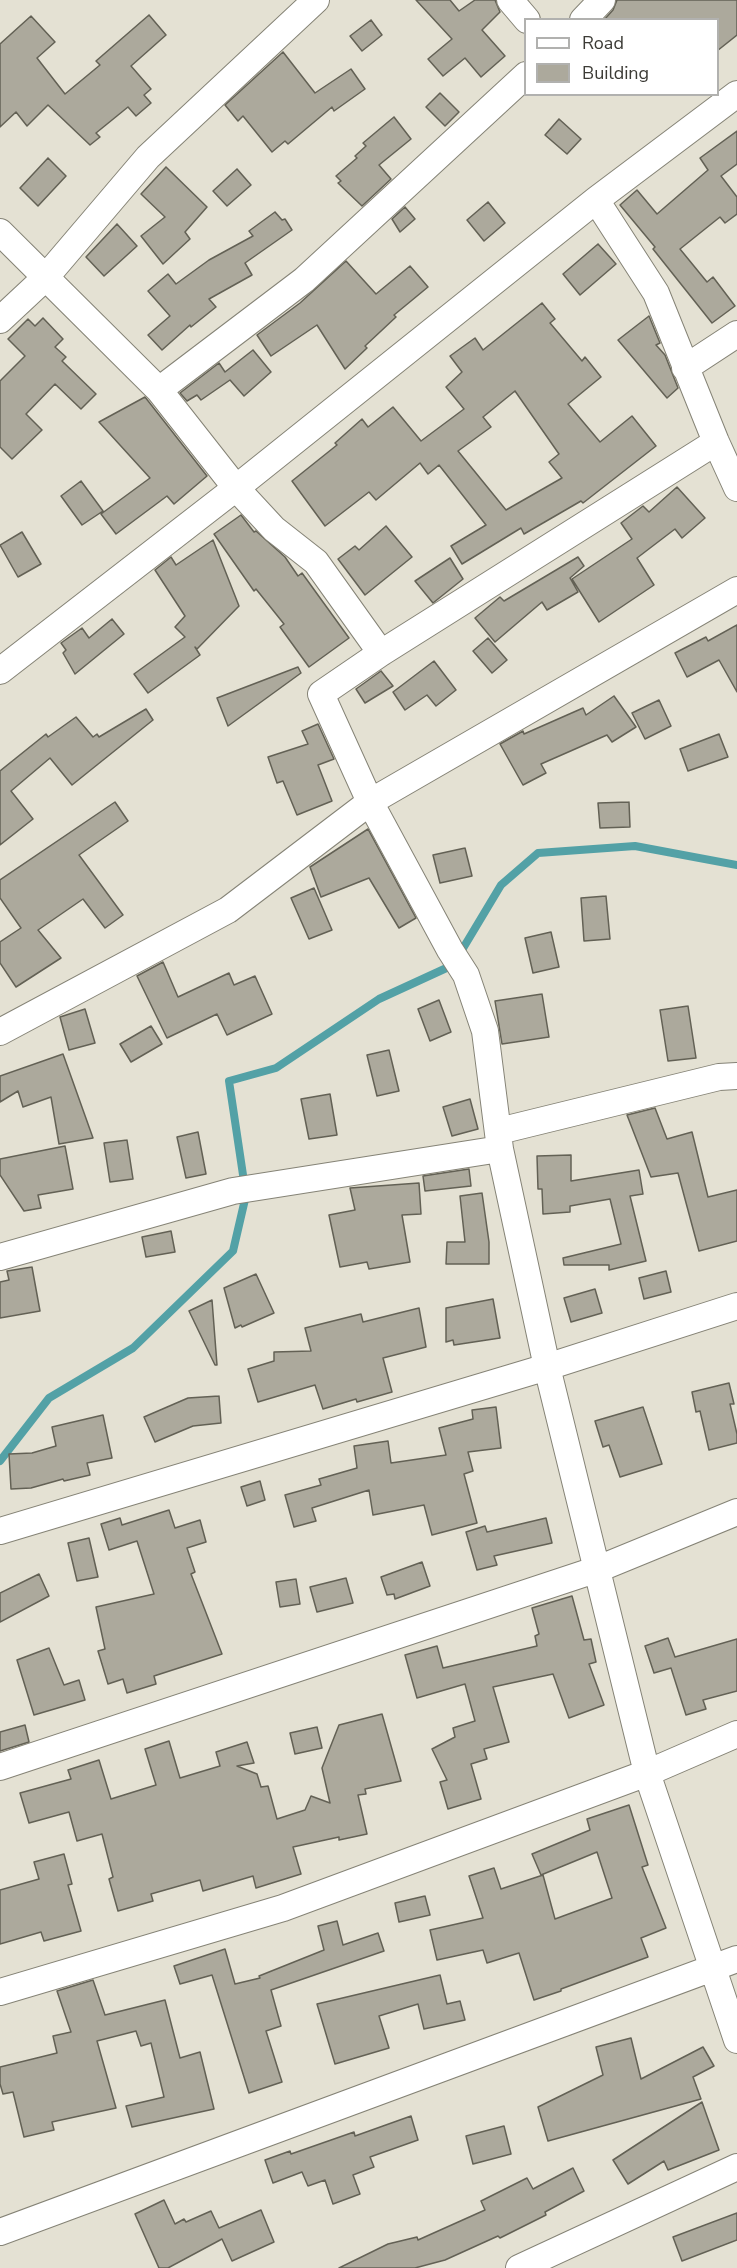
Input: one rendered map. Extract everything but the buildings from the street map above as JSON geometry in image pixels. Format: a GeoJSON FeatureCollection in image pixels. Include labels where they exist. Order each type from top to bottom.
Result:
{"type":"FeatureCollection","features":[{"type":"Feature","properties":{"kind":"street"},"geometry":{"type":"LineString","coordinates":[[0,320],[45,278],[148,157],[316,0]]}},
{"type":"Feature","properties":{"kind":"street"},"geometry":{"type":"LineString","coordinates":[[510,0],[525,18]]}},
{"type":"Feature","properties":{"kind":"street"},"geometry":{"type":"LineString","coordinates":[[585,18],[602,0]]}},
{"type":"Feature","properties":{"kind":"street"},"geometry":{"type":"LineString","coordinates":[[159,390],[304,280],[524,76]]}},
{"type":"Feature","properties":{"kind":"street"},"geometry":{"type":"LineString","coordinates":[[0,671],[236,488],[596,200],[737,94]]}},
{"type":"Feature","properties":{"kind":"street"},"geometry":{"type":"LineString","coordinates":[[596,200],[656,293],[685,368],[737,488]]}},
{"type":"Feature","properties":{"kind":"street"},"geometry":{"type":"LineString","coordinates":[[0,232],[159,390],[236,488],[274,529],[316,562],[381,653]]}},
{"type":"Feature","properties":{"kind":"street"},"geometry":{"type":"LineString","coordinates":[[685,368],[737,334]]}},
{"type":"Feature","properties":{"kind":"street"},"geometry":{"type":"LineString","coordinates":[[716,442],[381,653],[321,694],[370,802],[450,950],[466,975],[484,1031],[500,1140],[547,1367],[647,1773],[726,1964],[737,2040]]}},
{"type":"Feature","properties":{"kind":"street"},"geometry":{"type":"LineString","coordinates":[[0,1032],[228,910],[370,802],[737,590]]}},
{"type":"Feature","properties":{"kind":"street"},"geometry":{"type":"LineString","coordinates":[[0,1257],[243,1189],[500,1140],[719,1077],[737,1076]]}},
{"type":"Feature","properties":{"kind":"street"},"geometry":{"type":"LineString","coordinates":[[0,1531],[547,1367],[737,1306]]}},
{"type":"Feature","properties":{"kind":"street"},"geometry":{"type":"LineString","coordinates":[[0,1767],[598,1569],[737,1512]]}},
{"type":"Feature","properties":{"kind":"street"},"geometry":{"type":"LineString","coordinates":[[0,1992],[283,1908],[647,1773],[737,1734]]}},
{"type":"Feature","properties":{"kind":"street"},"geometry":{"type":"LineString","coordinates":[[0,2232],[726,1964]]}},
{"type":"Feature","properties":{"kind":"street"},"geometry":{"type":"LineString","coordinates":[[519,2268],[737,2167]]}},
{"type":"Feature","properties":{"kind":"waterway"},"geometry":{"type":"LineString","coordinates":[[0,1461],[49,1398],[133,1348],[233,1251],[246,1195],[229,1081],[276,1068],[379,999],[453,965],[501,885],[538,853],[635,846],[737,865]]}}]}
